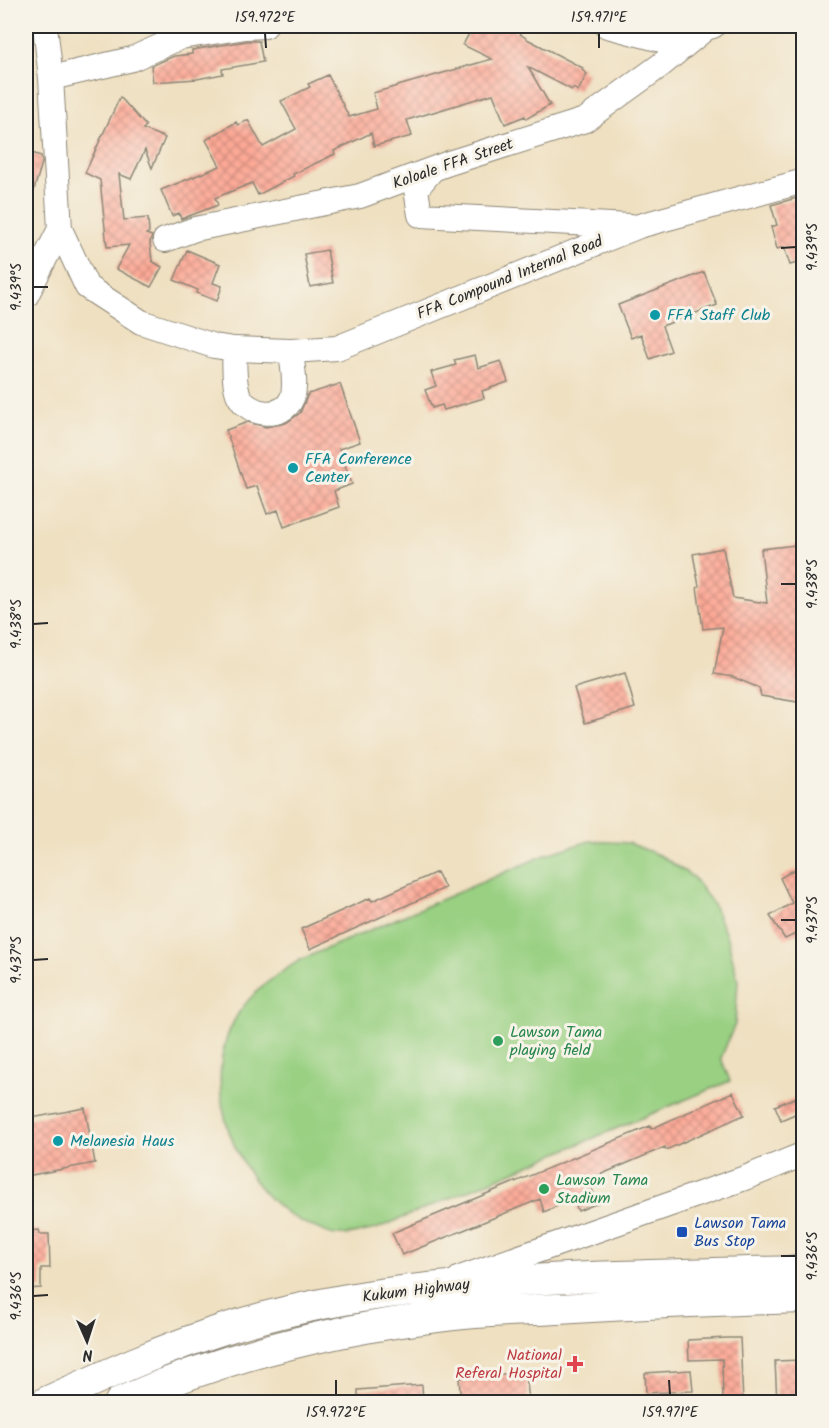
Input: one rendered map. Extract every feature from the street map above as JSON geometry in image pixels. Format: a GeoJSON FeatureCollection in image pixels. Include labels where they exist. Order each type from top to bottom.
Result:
{"type":"FeatureCollection","features":[{"type":"Feature","properties":{"kind":"main road","name":"Kukum Highway"},"geometry":{"type":"LineString","coordinates":[[46,1402],[143,1359],[228,1328],[282,1313],[366,1296],[435,1286],[562,1278],[804,1271]]}},
{"type":"Feature","properties":{"kind":"main road","name":"Kukum Highway"},"geometry":{"type":"LineString","coordinates":[[120,1402],[235,1359],[378,1326],[445,1316],[690,1301],[804,1298]]}},
{"type":"Feature","properties":{"kind":"street"},"geometry":{"type":"LineString","coordinates":[[26,296],[60,229],[51,78],[45,26]]}},
{"type":"Feature","properties":{"kind":"street"},"geometry":{"type":"LineString","coordinates":[[51,78],[132,59],[181,37],[266,26]]}},
{"type":"Feature","properties":{"kind":"street"},"geometry":{"type":"LineString","coordinates":[[607,26],[684,46]]}},
{"type":"Feature","properties":{"kind":"street","name":"Koloale FFA Street"},"geometry":{"type":"LineString","coordinates":[[165,240],[195,229],[360,196],[585,120],[661,65],[706,28],[712,26]]}},
{"type":"Feature","properties":{"kind":"street"},"geometry":{"type":"LineString","coordinates":[[432,170],[416,189],[420,215],[639,226]]}},
{"type":"Feature","properties":{"kind":"street","name":"FFA Compound Internal Road"},"geometry":{"type":"LineString","coordinates":[[60,229],[87,287],[141,322],[224,348],[291,351],[337,348],[639,226],[804,181]]}},
{"type":"Feature","properties":{"kind":"street"},"geometry":{"type":"LineString","coordinates":[[224,348],[239,396],[248,407],[264,413],[283,409],[291,399],[294,383],[291,351]]}},
{"type":"Feature","properties":{"kind":"street"},"geometry":{"type":"LineString","coordinates":[[435,1286],[745,1178],[804,1154]]}},
{"type":"Feature","properties":{"kind":"green space"},"geometry":{"type":"Polygon","coordinates":[[[590,841],[629,843],[661,856],[693,877],[713,904],[728,940],[738,981],[735,1024],[721,1058],[730,1081],[376,1229],[350,1235],[335,1235],[313,1227],[286,1212],[263,1191],[244,1165],[230,1136],[222,1105],[220,1073],[225,1042],[244,1005],[266,984],[300,960],[550,853],[590,841]]]}},
{"type":"Feature","properties":{"kind":"building"},"geometry":{"type":"Polygon","coordinates":[[[473,26],[506,26],[583,68],[582,70],[587,74],[578,91],[528,67],[550,105],[526,119],[525,116],[505,124],[493,94],[407,120],[412,136],[374,146],[371,133],[334,151],[335,154],[293,174],[294,176],[258,195],[252,183],[215,198],[218,205],[181,219],[179,213],[172,216],[161,190],[220,166],[206,140],[236,122],[238,125],[248,120],[263,147],[296,129],[281,101],[310,87],[308,84],[328,75],[349,117],[377,109],[373,93],[492,59],[463,45],[473,26]]]}},
{"type":"Feature","properties":{"kind":"building"},"geometry":{"type":"Polygon","coordinates":[[[259,41],[263,62],[222,69],[223,74],[197,79],[153,82],[151,66],[174,56],[192,54],[192,50],[259,41]]]}},
{"type":"Feature","properties":{"kind":"building"},"geometry":{"type":"Polygon","coordinates":[[[120,97],[146,126],[143,129],[165,138],[152,168],[145,150],[131,179],[119,174],[124,220],[148,218],[149,232],[146,234],[152,236],[150,242],[152,261],[162,267],[151,287],[116,269],[129,245],[107,247],[100,180],[85,173],[120,97]]]}},
{"type":"Feature","properties":{"kind":"building"},"geometry":{"type":"Polygon","coordinates":[[[26,151],[41,156],[42,163],[30,203],[26,203],[26,151]]]}},
{"type":"Feature","properties":{"kind":"building"},"geometry":{"type":"Polygon","coordinates":[[[804,196],[804,261],[790,265],[784,247],[777,249],[771,227],[777,225],[771,205],[804,196]]]}},
{"type":"Feature","properties":{"kind":"building"},"geometry":{"type":"Polygon","coordinates":[[[187,250],[220,264],[213,283],[222,286],[217,301],[196,293],[198,290],[174,280],[187,250]]]}},
{"type":"Feature","properties":{"kind":"building"},"geometry":{"type":"Polygon","coordinates":[[[327,250],[333,283],[310,287],[304,254],[327,250]]]}},
{"type":"Feature","properties":{"kind":"building","name":"FFA Staff Club"},"geometry":{"type":"Polygon","coordinates":[[[704,272],[717,305],[662,326],[671,351],[650,359],[641,334],[631,338],[618,305],[704,272]]]}},
{"type":"Feature","properties":{"kind":"building"},"geometry":{"type":"Polygon","coordinates":[[[475,355],[478,368],[501,361],[508,382],[482,391],[484,398],[444,410],[442,405],[432,408],[425,390],[436,386],[431,372],[456,365],[454,360],[475,355]]]}},
{"type":"Feature","properties":{"kind":"building","name":"FFA Conference Center"},"geometry":{"type":"Polygon","coordinates":[[[340,384],[360,442],[339,449],[352,484],[334,491],[339,507],[284,527],[278,510],[267,514],[257,486],[246,489],[226,430],[248,422],[266,427],[286,423],[300,413],[308,394],[340,384]]]}},
{"type":"Feature","properties":{"kind":"building"},"geometry":{"type":"Polygon","coordinates":[[[804,544],[804,703],[761,696],[759,688],[733,677],[714,674],[723,627],[703,629],[693,554],[723,548],[733,598],[767,603],[761,549],[804,544]]]}},
{"type":"Feature","properties":{"kind":"building"},"geometry":{"type":"Polygon","coordinates":[[[625,673],[635,708],[585,723],[574,688],[625,673]]]}},
{"type":"Feature","properties":{"kind":"building"},"geometry":{"type":"Polygon","coordinates":[[[795,869],[804,882],[804,930],[785,939],[770,916],[792,903],[780,878],[795,869]]]}},
{"type":"Feature","properties":{"kind":"building"},"geometry":{"type":"Polygon","coordinates":[[[437,872],[445,888],[310,949],[301,929],[370,898],[372,901],[437,872]]]}},
{"type":"Feature","properties":{"kind":"building","name":"Lawson Tama Stadium"},"geometry":{"type":"Polygon","coordinates":[[[733,1092],[744,1115],[666,1150],[665,1147],[588,1180],[598,1203],[578,1211],[573,1199],[544,1212],[540,1199],[402,1255],[392,1233],[650,1126],[651,1129],[733,1092]]]}},
{"type":"Feature","properties":{"kind":"building"},"geometry":{"type":"Polygon","coordinates":[[[797,1097],[802,1111],[781,1120],[775,1106],[797,1097]]]}},
{"type":"Feature","properties":{"kind":"building","name":"Melanesia Haus"},"geometry":{"type":"Polygon","coordinates":[[[85,1108],[95,1163],[26,1176],[26,1119],[85,1108]]]}},
{"type":"Feature","properties":{"kind":"building"},"geometry":{"type":"Polygon","coordinates":[[[39,1230],[40,1234],[49,1234],[50,1268],[41,1268],[41,1288],[26,1289],[26,1231],[39,1230]]]}},
{"type":"Feature","properties":{"kind":"building"},"geometry":{"type":"Polygon","coordinates":[[[740,1338],[743,1402],[723,1402],[722,1359],[689,1360],[688,1340],[740,1338]]]}},
{"type":"Feature","properties":{"kind":"building"},"geometry":{"type":"Polygon","coordinates":[[[804,1360],[804,1402],[777,1402],[775,1361],[804,1360]]]}},
{"type":"Feature","properties":{"kind":"building"},"geometry":{"type":"Polygon","coordinates":[[[691,1370],[693,1391],[646,1393],[645,1373],[691,1370]]]}},
{"type":"Feature","properties":{"kind":"building"},"geometry":{"type":"Polygon","coordinates":[[[526,1372],[529,1402],[461,1402],[459,1378],[526,1372]]]}},
{"type":"Feature","properties":{"kind":"building"},"geometry":{"type":"Polygon","coordinates":[[[422,1385],[423,1402],[358,1402],[358,1390],[422,1385]]]}},
{"type":"Feature","properties":{"kind":"place","name":"FFA Staff Club"},"geometry":{"type":"Point","coordinates":[655,315]}},
{"type":"Feature","properties":{"kind":"place","name":"FFA Conference Center"},"geometry":{"type":"Point","coordinates":[293,468]}},
{"type":"Feature","properties":{"kind":"place","name":"Lawson Tama playing field"},"geometry":{"type":"Point","coordinates":[498,1041]}},
{"type":"Feature","properties":{"kind":"place","name":"Melanesia Haus"},"geometry":{"type":"Point","coordinates":[58,1141]}},
{"type":"Feature","properties":{"kind":"place","name":"Lawson Tama Stadium"},"geometry":{"type":"Point","coordinates":[544,1189]}},
{"type":"Feature","properties":{"kind":"place","name":"Lawson Tama Bus Stop"},"geometry":{"type":"Point","coordinates":[682,1232]}},
{"type":"Feature","properties":{"kind":"place","name":"National Referal Hospital"},"geometry":{"type":"Point","coordinates":[575,1364]}}]}
